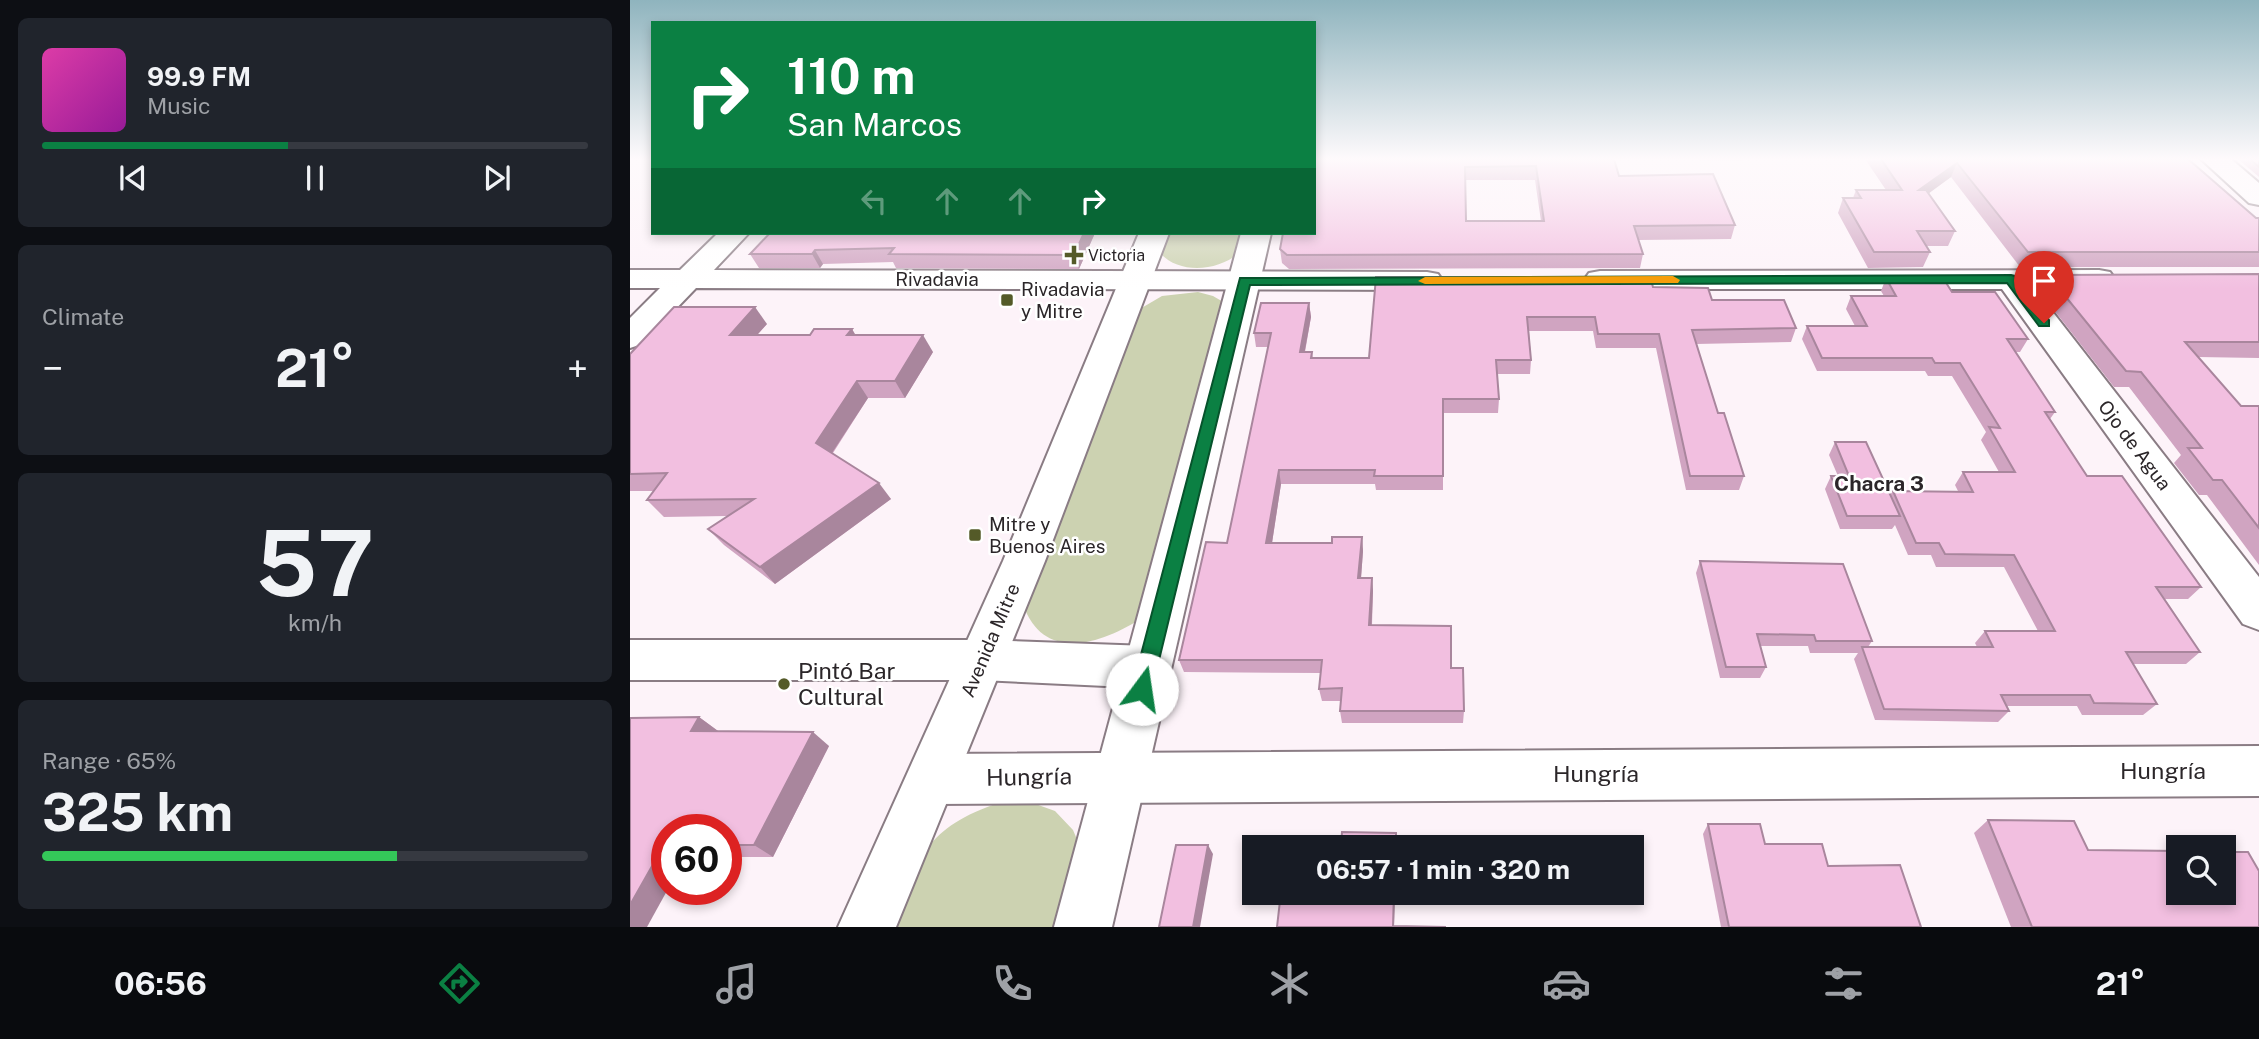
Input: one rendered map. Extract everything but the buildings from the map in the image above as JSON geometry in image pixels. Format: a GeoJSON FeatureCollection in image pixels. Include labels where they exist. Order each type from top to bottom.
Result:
{"type":"FeatureCollection","features":[{"type":"Feature","properties":{"kind":"street"},"geometry":{"type":"LineString","coordinates":[[630,337],[732,235]]}},
{"type":"Feature","properties":{"kind":"street","name":"Avenida Mitre"},"geometry":{"type":"LineString","coordinates":[[867,927],[933,779],[1153,235]]}},
{"type":"Feature","properties":{"kind":"street"},"geometry":{"type":"LineString","coordinates":[[1083,927],[1256,235]]}},
{"type":"Feature","properties":{"kind":"street","name":"Rivadavia"},"geometry":{"type":"LineString","coordinates":[[630,279],[1460,281]]}},
{"type":"Feature","properties":{"kind":"street","name":"Ojo de Agua"},"geometry":{"type":"LineString","coordinates":[[2011,279],[2259,611]]}},
{"type":"Feature","properties":{"kind":"street"},"geometry":{"type":"LineString","coordinates":[[1570,280],[2121,279]]}},
{"type":"Feature","properties":{"kind":"street"},"geometry":{"type":"LineString","coordinates":[[630,660],[981,660],[1148,667]]}},
{"type":"Feature","properties":{"kind":"street","name":"Hungría"},"geometry":{"type":"LineString","coordinates":[[933,779],[2259,771]]}},
{"type":"Feature","properties":{"kind":"green space"},"geometry":{"type":"Polygon","coordinates":[[[1162,235],[1251,235],[1236,255],[1209,267],[1180,265],[1167,259],[1157,249],[1162,235]]]}},
{"type":"Feature","properties":{"kind":"green space"},"geometry":{"type":"Polygon","coordinates":[[[1198,292],[1225,303],[1143,617],[1093,641],[1059,642],[1045,635],[1032,623],[1023,604],[1133,313],[1162,296],[1198,292]]]}},
{"type":"Feature","properties":{"kind":"green space"},"geometry":{"type":"Polygon","coordinates":[[[1001,802],[1030,802],[1055,811],[1073,830],[1084,856],[1065,927],[891,927],[909,882],[928,848],[955,823],[1001,802]]]}},
{"type":"Feature","properties":{"kind":"slow traffic"},"geometry":{"type":"LineString","coordinates":[[1425,281],[1673,280]]}},
{"type":"Feature","properties":{"kind":"place","name":"Victoria"},"geometry":{"type":"Point","coordinates":[1074,255]}},
{"type":"Feature","properties":{"kind":"place","name":"Rivadavia y Mitre"},"geometry":{"type":"Point","coordinates":[1007,300]}},
{"type":"Feature","properties":{"kind":"place","name":"Mitre y Buenos Aires"},"geometry":{"type":"Point","coordinates":[975,535]}},
{"type":"Feature","properties":{"kind":"place","name":"Pintó Bar Cultural"},"geometry":{"type":"Point","coordinates":[784,684]}},
{"type":"Feature","properties":{"kind":"district","name":"Chacra 3"},"geometry":{"type":"Point","coordinates":[1879,484]}},
{"type":"Feature","properties":{"kind":"route"},"geometry":{"type":"LineString","coordinates":[[1142,689],[1244,281],[2011,279],[2044,323]]}}]}
